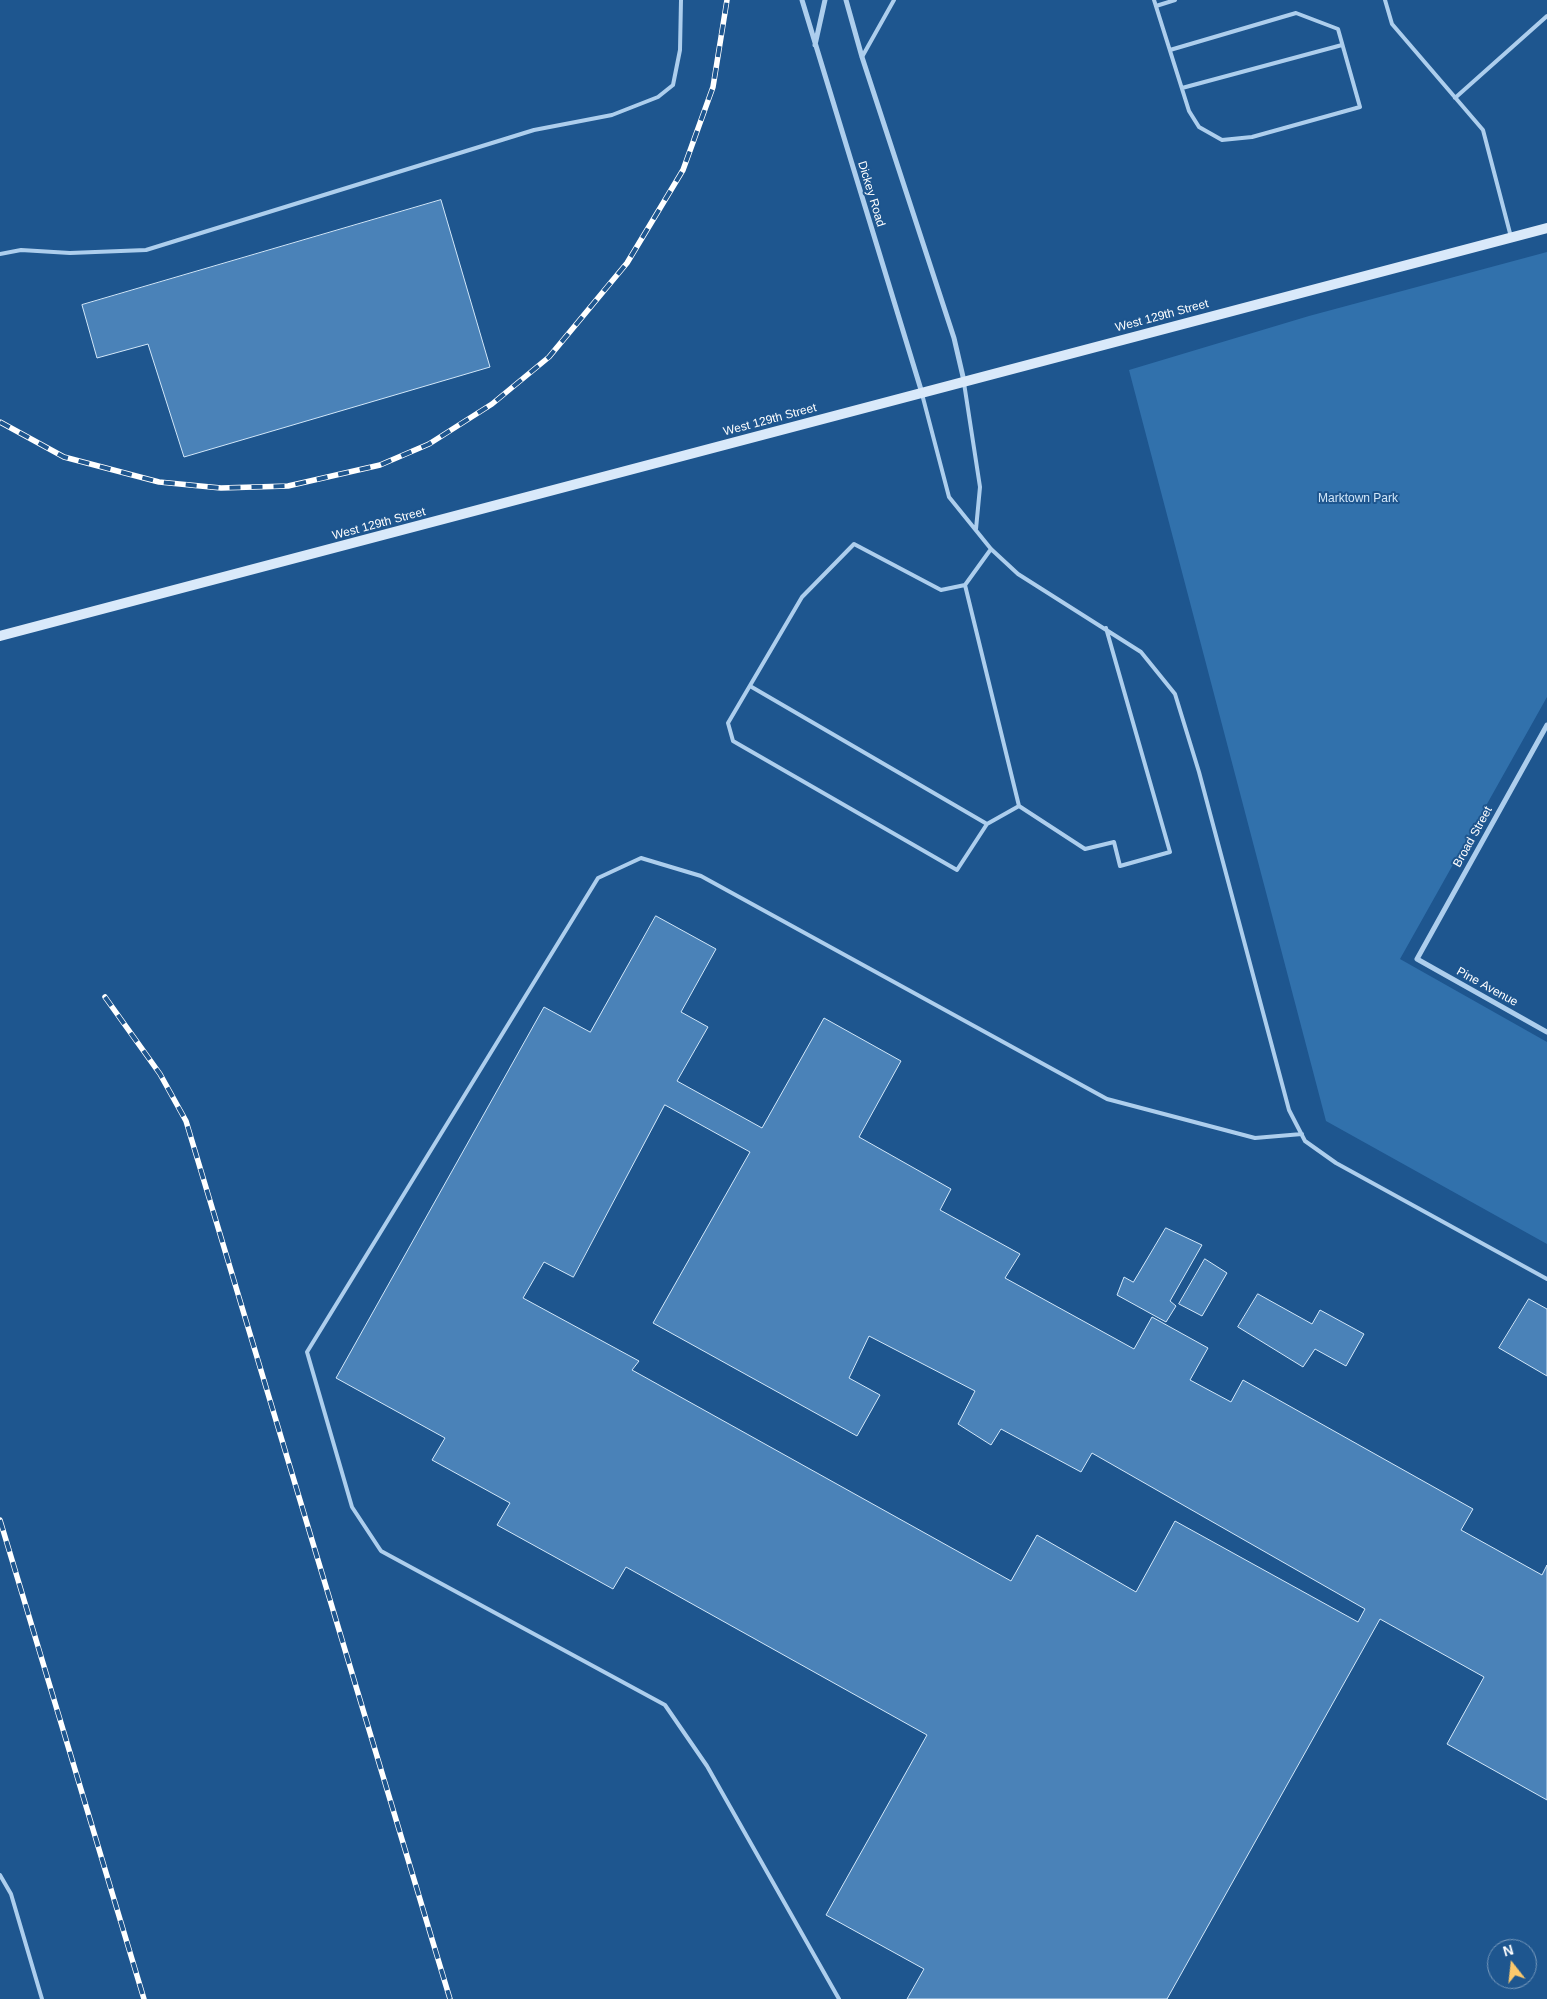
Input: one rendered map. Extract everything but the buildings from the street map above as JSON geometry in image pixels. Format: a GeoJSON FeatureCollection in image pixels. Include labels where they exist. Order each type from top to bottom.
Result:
{"type":"FeatureCollection","features":[{"type":"Feature","properties":{"kind":"main road","name":"West 129th Street"},"geometry":{"type":"LineString","coordinates":[[0,636],[1547,228]]}},
{"type":"Feature","properties":{"kind":"street","name":"Dickey Road"},"geometry":{"type":"LineString","coordinates":[[802,0],[922,393]]}},
{"type":"Feature","properties":{"kind":"street"},"geometry":{"type":"LineString","coordinates":[[815,46],[825,0]]}},
{"type":"Feature","properties":{"kind":"street"},"geometry":{"type":"LineString","coordinates":[[846,0],[862,57],[954,338],[964,381]]}},
{"type":"Feature","properties":{"kind":"street","name":"Broad Street"},"geometry":{"type":"LineString","coordinates":[[1417,959],[1547,724]]}},
{"type":"Feature","properties":{"kind":"street","name":"Pine Avenue"},"geometry":{"type":"LineString","coordinates":[[1417,959],[1547,1032]]}},
{"type":"Feature","properties":{"kind":"lane"},"geometry":{"type":"LineString","coordinates":[[0,254],[21,250],[70,253],[146,250],[534,130],[612,116],[658,97],[673,85],[680,50],[681,0]]}},
{"type":"Feature","properties":{"kind":"lane"},"geometry":{"type":"LineString","coordinates":[[862,57],[894,0]]}},
{"type":"Feature","properties":{"kind":"lane"},"geometry":{"type":"LineString","coordinates":[[1154,0],[1189,111],[1199,127],[1222,140],[1252,137],[1360,106],[1338,29],[1296,13],[1170,50]]}},
{"type":"Feature","properties":{"kind":"lane"},"geometry":{"type":"LineString","coordinates":[[1156,6],[1175,0]]}},
{"type":"Feature","properties":{"kind":"lane"},"geometry":{"type":"LineString","coordinates":[[1385,0],[1392,24],[1482,130],[1511,237]]}},
{"type":"Feature","properties":{"kind":"lane"},"geometry":{"type":"LineString","coordinates":[[1455,98],[1547,16]]}},
{"type":"Feature","properties":{"kind":"lane"},"geometry":{"type":"LineString","coordinates":[[1182,88],[1342,45]]}},
{"type":"Feature","properties":{"kind":"lane"},"geometry":{"type":"LineString","coordinates":[[964,381],[980,487],[976,529]]}},
{"type":"Feature","properties":{"kind":"lane"},"geometry":{"type":"LineString","coordinates":[[922,393],[948,497],[991,549],[1018,574],[1106,628],[1141,652],[1174,694],[1199,772],[1289,1110],[1306,1141],[1336,1163],[1547,1279]]}},
{"type":"Feature","properties":{"kind":"lane"},"geometry":{"type":"LineString","coordinates":[[991,549],[965,585],[941,590],[854,544],[802,597],[728,723],[733,742],[957,870],[987,824],[1019,806]]}},
{"type":"Feature","properties":{"kind":"lane"},"geometry":{"type":"LineString","coordinates":[[965,585],[1019,806],[1085,849],[1114,842],[1120,866],[1170,852],[1106,628]]}},
{"type":"Feature","properties":{"kind":"lane"},"geometry":{"type":"LineString","coordinates":[[750,686],[987,824]]}},
{"type":"Feature","properties":{"kind":"lane"},"geometry":{"type":"LineString","coordinates":[[839,1999],[708,1766],[665,1704],[381,1551],[352,1508],[307,1352],[598,878],[641,858],[701,876],[1107,1099],[1255,1138],[1302,1134]]}},
{"type":"Feature","properties":{"kind":"lane"},"geometry":{"type":"LineString","coordinates":[[0,1874],[11,1894],[42,1999]]}},
{"type":"Feature","properties":{"kind":"green space","name":"Marktown Park"},"geometry":{"type":"Polygon","coordinates":[[[1547,252],[1547,697],[1400,959],[1547,1042],[1547,1244],[1326,1121],[1129,370],[1309,316],[1547,252]]]}},
{"type":"Feature","properties":{"kind":"railway"},"geometry":{"type":"LineString","coordinates":[[0,422],[64,457],[159,482],[221,488],[288,486],[380,465],[429,444],[492,404],[549,357],[627,263],[683,170],[713,87],[727,0]]}},
{"type":"Feature","properties":{"kind":"railway"},"geometry":{"type":"LineString","coordinates":[[105,997],[160,1074],[186,1121],[450,1999]]}},
{"type":"Feature","properties":{"kind":"railway"},"geometry":{"type":"LineString","coordinates":[[0,1520],[144,1999]]}}]}
